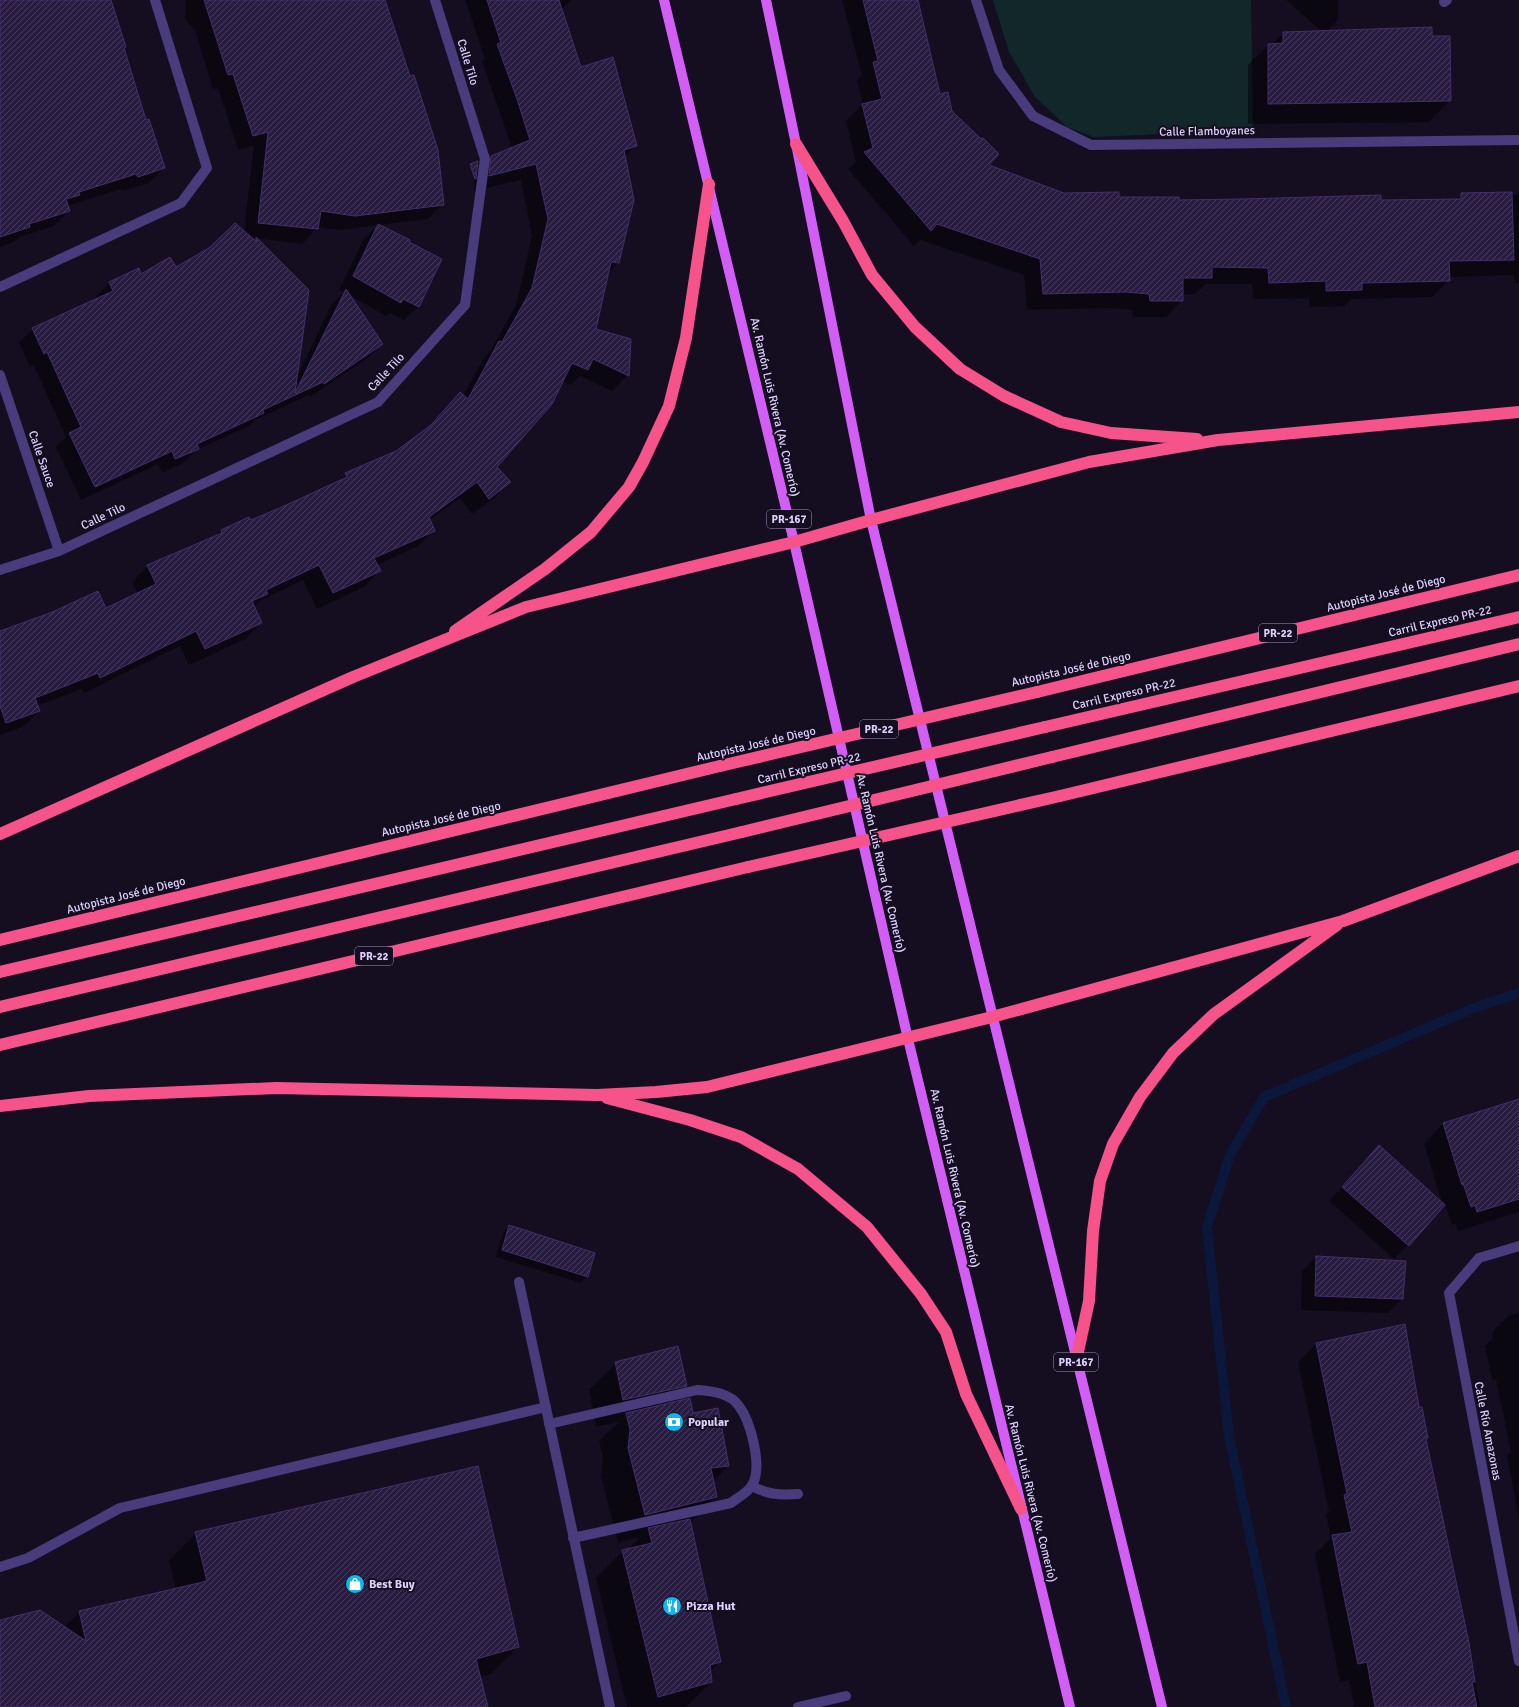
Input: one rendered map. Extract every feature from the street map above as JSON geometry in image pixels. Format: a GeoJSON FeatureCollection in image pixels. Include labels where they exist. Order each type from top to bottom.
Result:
{"type":"FeatureCollection","features":[{"type":"Feature","properties":{"kind":"highway"},"geometry":{"type":"LineString","coordinates":[[796,144],[843,221],[872,275],[915,327],[960,369],[1004,396],[1061,422],[1111,433],[1218,440]]}},
{"type":"Feature","properties":{"kind":"highway"},"geometry":{"type":"LineString","coordinates":[[436,644],[545,569],[591,532],[629,487],[644,462],[669,406],[686,338],[709,184]]}},
{"type":"Feature","properties":{"kind":"highway"},"geometry":{"type":"LineString","coordinates":[[0,834],[353,677],[526,608],[794,542],[1089,462],[1218,440],[1519,412]]}},
{"type":"Feature","properties":{"kind":"highway","name":"Autopista José de Diego"},"geometry":{"type":"LineString","coordinates":[[0,940],[1519,575]]}},
{"type":"Feature","properties":{"kind":"highway","name":"Carril Expreso PR-22"},"geometry":{"type":"LineString","coordinates":[[0,972],[1519,617]]}},
{"type":"Feature","properties":{"kind":"highway"},"geometry":{"type":"LineString","coordinates":[[0,1007],[742,832],[1519,644]]}},
{"type":"Feature","properties":{"kind":"highway","name":"PR-22"},"geometry":{"type":"LineString","coordinates":[[0,1045],[748,867],[1060,796],[1519,686]]}},
{"type":"Feature","properties":{"kind":"highway"},"geometry":{"type":"LineString","coordinates":[[0,1106],[89,1096],[276,1088],[597,1095],[656,1092],[707,1087],[908,1039],[1343,921],[1519,856]]}},
{"type":"Feature","properties":{"kind":"highway"},"geometry":{"type":"LineString","coordinates":[[1076,1361],[1089,1301],[1093,1230],[1100,1181],[1113,1144],[1140,1097],[1173,1053],[1214,1014],[1343,921]]}},
{"type":"Feature","properties":{"kind":"highway"},"geometry":{"type":"LineString","coordinates":[[597,1095],[690,1120],[741,1137],[798,1169],[867,1227],[921,1294],[946,1332],[966,1394],[1021,1509]]}},
{"type":"Feature","properties":{"kind":"main road","name":"Av. Ramón Luis Rivera (Av. Comerío)"},"geometry":{"type":"LineString","coordinates":[[664,0],[794,542],[908,1039],[1070,1707]]}},
{"type":"Feature","properties":{"kind":"main road","name":"PR-167"},"geometry":{"type":"LineString","coordinates":[[766,0],[871,520],[1162,1707]]}},
{"type":"Feature","properties":{"kind":"street"},"geometry":{"type":"LineString","coordinates":[[0,287],[181,203],[207,168],[155,0]]}},
{"type":"Feature","properties":{"kind":"street","name":"Calle Tilo"},"geometry":{"type":"LineString","coordinates":[[0,570],[59,551],[378,402],[465,305],[485,159],[435,0]]}},
{"type":"Feature","properties":{"kind":"street","name":"Calle Flamboyanes"},"geometry":{"type":"LineString","coordinates":[[976,0],[999,70],[1033,116],[1091,145],[1519,140]]}},
{"type":"Feature","properties":{"kind":"street","name":"Calle Sauce"},"geometry":{"type":"LineString","coordinates":[[0,375],[59,551]]}},
{"type":"Feature","properties":{"kind":"street","name":"Calle Río Amazonas"},"geometry":{"type":"LineString","coordinates":[[1519,1246],[1479,1258],[1449,1293],[1519,1660]]}},
{"type":"Feature","properties":{"kind":"street"},"geometry":{"type":"LineString","coordinates":[[519,1282],[610,1707]]}},
{"type":"Feature","properties":{"kind":"street"},"geometry":{"type":"LineString","coordinates":[[549,1424],[697,1390],[719,1392],[739,1405],[747,1422],[755,1450],[757,1471],[752,1486],[731,1503],[573,1538]]}},
{"type":"Feature","properties":{"kind":"street"},"geometry":{"type":"LineString","coordinates":[[0,1567],[28,1558],[120,1508],[546,1407]]}},
{"type":"Feature","properties":{"kind":"street"},"geometry":{"type":"LineString","coordinates":[[752,1486],[766,1493],[776,1495],[798,1494]]}},
{"type":"Feature","properties":{"kind":"street"},"geometry":{"type":"LineString","coordinates":[[798,1707],[846,1696]]}},
{"type":"Feature","properties":{"kind":"green space"},"geometry":{"type":"Polygon","coordinates":[[[993,0],[1251,0],[1253,130],[1094,137],[1067,127],[1035,97],[1009,52],[993,0]]]}},
{"type":"Feature","properties":{"kind":"building"},"geometry":{"type":"Polygon","coordinates":[[[0,0],[111,0],[126,47],[124,48],[146,120],[149,119],[165,168],[138,177],[136,174],[79,192],[80,195],[66,199],[70,211],[29,224],[30,227],[0,237],[0,0]]]}},
{"type":"Feature","properties":{"kind":"building"},"geometry":{"type":"Polygon","coordinates":[[[204,0],[385,0],[410,76],[414,75],[438,150],[444,205],[355,216],[321,211],[318,229],[258,223],[268,132],[253,136],[233,74],[228,75],[204,0]]]}},
{"type":"Feature","properties":{"kind":"building"},"geometry":{"type":"Polygon","coordinates":[[[487,0],[559,0],[581,67],[613,57],[637,146],[624,150],[634,200],[619,263],[611,262],[596,329],[631,339],[629,376],[593,359],[588,370],[572,363],[552,404],[497,467],[511,482],[489,499],[477,482],[429,517],[435,531],[374,558],[381,571],[333,593],[319,565],[266,590],[268,594],[252,601],[262,623],[205,649],[196,631],[100,678],[98,673],[35,698],[40,711],[6,723],[0,706],[0,631],[50,613],[98,591],[106,608],[156,584],[147,565],[222,533],[221,530],[249,517],[251,520],[347,477],[345,473],[396,451],[431,425],[460,392],[468,399],[499,341],[502,342],[532,288],[548,219],[536,164],[489,176],[491,156],[530,140],[497,44],[501,43],[487,0]]]}},
{"type":"Feature","properties":{"kind":"building"},"geometry":{"type":"Polygon","coordinates":[[[863,0],[918,0],[940,94],[948,92],[952,111],[999,154],[989,165],[1064,193],[1119,192],[1119,197],[1179,197],[1179,200],[1381,195],[1381,200],[1461,199],[1461,193],[1512,192],[1514,260],[1449,261],[1450,281],[1362,283],[1362,290],[1326,291],[1326,281],[1269,283],[1268,268],[1212,267],[1212,278],[1183,278],[1183,301],[1150,301],[1149,294],[1126,292],[1043,294],[1040,259],[937,224],[931,231],[864,152],[873,148],[862,104],[882,99],[873,62],[878,61],[863,0]]]}},
{"type":"Feature","properties":{"kind":"building"},"geometry":{"type":"Polygon","coordinates":[[[1432,27],[1432,36],[1450,36],[1451,101],[1268,104],[1268,44],[1283,43],[1283,32],[1432,27]]]}},
{"type":"Feature","properties":{"kind":"building"},"geometry":{"type":"Polygon","coordinates":[[[478,161],[476,179],[475,179],[470,164],[478,161]]]}},
{"type":"Feature","properties":{"kind":"building"},"geometry":{"type":"Polygon","coordinates":[[[235,223],[256,241],[256,237],[309,290],[295,393],[346,289],[383,344],[324,384],[323,382],[263,410],[264,413],[197,444],[199,449],[175,459],[172,451],[95,487],[69,433],[81,427],[47,352],[44,354],[32,328],[113,291],[109,282],[139,268],[141,274],[170,257],[176,267],[209,248],[235,223]]]}},
{"type":"Feature","properties":{"kind":"building"},"geometry":{"type":"Polygon","coordinates":[[[378,224],[410,240],[409,242],[442,259],[419,307],[403,299],[401,303],[353,276],[378,224]]]}},
{"type":"Feature","properties":{"kind":"building"},"geometry":{"type":"Polygon","coordinates":[[[1519,1099],[1519,1199],[1477,1212],[1475,1205],[1471,1207],[1463,1183],[1462,1185],[1443,1123],[1519,1099]]]}},
{"type":"Feature","properties":{"kind":"building"},"geometry":{"type":"Polygon","coordinates":[[[1379,1145],[1445,1205],[1409,1246],[1342,1187],[1379,1145]]]}},
{"type":"Feature","properties":{"kind":"building"},"geometry":{"type":"Polygon","coordinates":[[[509,1225],[595,1253],[588,1277],[502,1250],[509,1225]]]}},
{"type":"Feature","properties":{"kind":"building"},"geometry":{"type":"Polygon","coordinates":[[[1316,1256],[1406,1261],[1403,1299],[1315,1296],[1316,1256]]]}},
{"type":"Feature","properties":{"kind":"building"},"geometry":{"type":"Polygon","coordinates":[[[1405,1324],[1419,1407],[1422,1407],[1428,1438],[1426,1439],[1469,1643],[1475,1682],[1472,1682],[1477,1707],[1375,1707],[1367,1662],[1358,1664],[1332,1535],[1352,1532],[1344,1495],[1347,1494],[1316,1343],[1405,1324]]]}},
{"type":"Feature","properties":{"kind":"building"},"geometry":{"type":"Polygon","coordinates":[[[678,1346],[687,1386],[623,1400],[615,1362],[678,1346]]]}},
{"type":"Feature","properties":{"kind":"building","name":"Popular"},"geometry":{"type":"Polygon","coordinates":[[[690,1398],[693,1413],[718,1408],[729,1466],[711,1468],[717,1497],[645,1515],[628,1448],[630,1430],[626,1413],[690,1398]]]}},
{"type":"Feature","properties":{"kind":"building"},"geometry":{"type":"Polygon","coordinates":[[[478,1466],[519,1647],[476,1659],[488,1707],[0,1707],[0,1620],[40,1610],[86,1641],[79,1611],[207,1581],[195,1532],[478,1466]]]}},
{"type":"Feature","properties":{"kind":"building","name":"Pizza Hut"},"geometry":{"type":"Polygon","coordinates":[[[690,1519],[721,1662],[710,1665],[712,1682],[658,1697],[622,1550],[652,1543],[648,1528],[690,1519]]]}},
{"type":"Feature","properties":{"kind":"waterway"},"geometry":{"type":"LineString","coordinates":[[1286,1707],[1229,1436],[1207,1227],[1230,1155],[1264,1097],[1474,1008],[1519,993]]}},
{"type":"Feature","properties":{"kind":"place","name":"Popular"},"geometry":{"type":"Point","coordinates":[674,1422]}},
{"type":"Feature","properties":{"kind":"place","name":"Best Buy"},"geometry":{"type":"Point","coordinates":[355,1584]}},
{"type":"Feature","properties":{"kind":"place","name":"Pizza Hut"},"geometry":{"type":"Point","coordinates":[672,1606]}}]}
